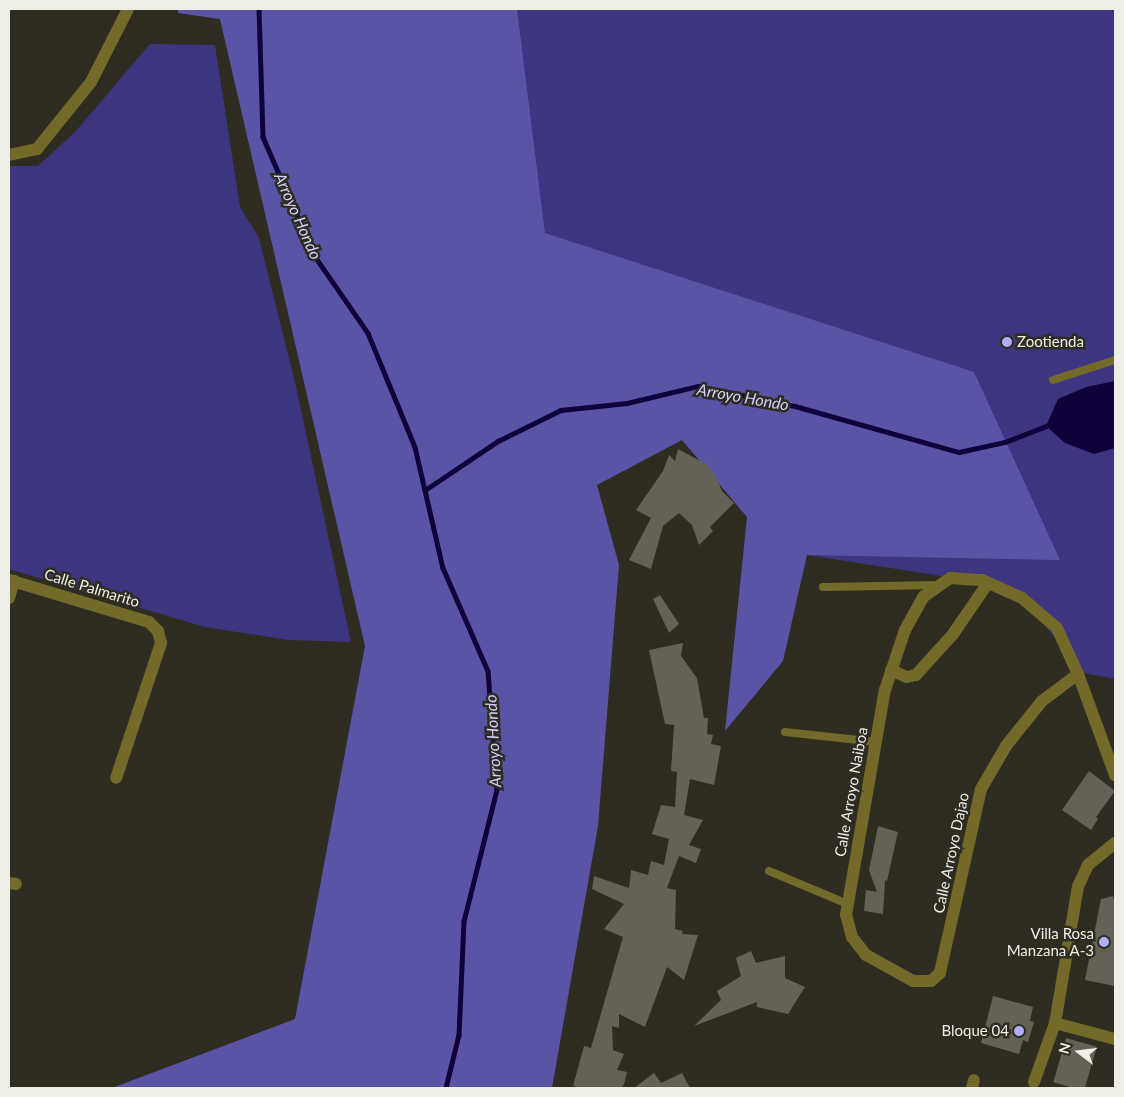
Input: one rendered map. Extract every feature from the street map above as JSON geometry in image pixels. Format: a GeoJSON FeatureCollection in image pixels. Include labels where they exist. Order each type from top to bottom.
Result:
{"type":"FeatureCollection","features":[{"type":"Feature","properties":{"kind":"street"},"geometry":{"type":"LineString","coordinates":[[9,155],[37,149],[55,127],[91,82],[128,9]]}},
{"type":"Feature","properties":{"kind":"street"},"geometry":{"type":"LineString","coordinates":[[9,598],[11,580]]}},
{"type":"Feature","properties":{"kind":"street","name":"Calle Palmarito"},"geometry":{"type":"LineString","coordinates":[[11,580],[149,622],[158,631],[161,643],[116,778]]}},
{"type":"Feature","properties":{"kind":"street"},"geometry":{"type":"LineString","coordinates":[[945,581],[988,583],[1022,598],[1056,628],[1078,674],[1115,776]]}},
{"type":"Feature","properties":{"kind":"street","name":"Calle Arroyo Naiboa"},"geometry":{"type":"LineString","coordinates":[[931,981],[914,980],[866,955],[852,937],[846,915],[876,742],[892,670],[905,630],[923,597],[945,581]]}},
{"type":"Feature","properties":{"kind":"street"},"geometry":{"type":"LineString","coordinates":[[892,670],[907,677],[916,676],[953,634],[988,583]]}},
{"type":"Feature","properties":{"kind":"street","name":"Calle Arroyo Dajao"},"geometry":{"type":"LineString","coordinates":[[931,981],[940,974],[946,957],[981,789],[1006,746],[1042,700],[1078,674]]}},
{"type":"Feature","properties":{"kind":"street"},"geometry":{"type":"LineString","coordinates":[[1034,1082],[1055,1024],[1078,886],[1088,865],[1115,842]]}},
{"type":"Feature","properties":{"kind":"street"},"geometry":{"type":"LineString","coordinates":[[1055,1024],[1115,1039]]}},
{"type":"Feature","properties":{"kind":"lane"},"geometry":{"type":"LineString","coordinates":[[1053,380],[1115,360]]}},
{"type":"Feature","properties":{"kind":"lane"},"geometry":{"type":"LineString","coordinates":[[823,587],[945,581]]}},
{"type":"Feature","properties":{"kind":"lane"},"geometry":{"type":"LineString","coordinates":[[785,732],[876,742]]}},
{"type":"Feature","properties":{"kind":"lane"},"geometry":{"type":"LineString","coordinates":[[769,871],[848,904]]}},
{"type":"Feature","properties":{"kind":"shaded area"},"geometry":{"type":"Polygon","coordinates":[[[178,9],[517,9],[545,233],[974,372],[1060,560],[807,555],[783,661],[725,731],[747,517],[682,440],[597,485],[619,565],[598,826],[552,1088],[112,1088],[295,1019],[365,646],[220,19],[178,13],[178,9]]]}},
{"type":"Feature","properties":{"kind":"shaded area"},"geometry":{"type":"Polygon","coordinates":[[[259,9],[1115,9],[1115,679],[1084,673],[1013,587],[807,555],[259,9]]]}},
{"type":"Feature","properties":{"kind":"shaded area"},"geometry":{"type":"Polygon","coordinates":[[[150,44],[215,45],[240,207],[259,238],[295,382],[351,642],[289,640],[205,627],[9,569],[9,166],[38,166],[75,132],[150,44]]]}},
{"type":"Feature","properties":{"kind":"shaded area"},"geometry":{"type":"Polygon","coordinates":[[[1115,381],[1115,448],[1094,454],[1065,443],[1046,426],[1058,399],[1086,387],[1115,381]]]}},
{"type":"Feature","properties":{"kind":"building"},"geometry":{"type":"Polygon","coordinates":[[[678,449],[706,464],[715,475],[722,491],[734,503],[710,527],[713,531],[699,545],[692,525],[679,513],[663,526],[651,569],[629,560],[651,518],[636,510],[663,471],[669,455],[675,461],[678,449]]]}},
{"type":"Feature","properties":{"kind":"building"},"geometry":{"type":"Polygon","coordinates":[[[660,595],[679,624],[669,633],[653,599],[660,595]]]}},
{"type":"Feature","properties":{"kind":"building"},"geometry":{"type":"Polygon","coordinates":[[[683,643],[681,656],[697,678],[704,718],[708,718],[707,734],[713,735],[711,744],[721,746],[714,785],[690,779],[684,815],[703,820],[689,845],[701,849],[696,863],[679,856],[667,888],[676,890],[675,929],[683,931],[682,934],[698,935],[684,980],[667,967],[645,1027],[619,1014],[619,1028],[612,1026],[613,1050],[624,1054],[617,1070],[627,1072],[622,1088],[581,1088],[573,1086],[584,1046],[591,1048],[623,937],[604,929],[624,904],[592,889],[594,876],[629,888],[631,870],[648,875],[651,861],[664,865],[669,839],[652,834],[661,805],[675,807],[677,772],[671,771],[674,725],[665,724],[649,650],[683,643]]]}},
{"type":"Feature","properties":{"kind":"building"},"geometry":{"type":"Polygon","coordinates":[[[1089,771],[1115,791],[1096,817],[1098,819],[1091,830],[1062,810],[1089,771]]]}},
{"type":"Feature","properties":{"kind":"building"},"geometry":{"type":"Polygon","coordinates":[[[878,826],[898,832],[887,881],[885,880],[883,914],[864,911],[866,890],[877,892],[869,870],[878,826]]]}},
{"type":"Feature","properties":{"kind":"building","name":"Villa Rosa Manzana A-3"},"geometry":{"type":"Polygon","coordinates":[[[1113,896],[1115,904],[1115,986],[1085,980],[1101,899],[1113,896]]]}},
{"type":"Feature","properties":{"kind":"building"},"geometry":{"type":"Polygon","coordinates":[[[751,951],[756,963],[785,956],[785,978],[805,987],[788,1014],[757,1007],[757,1002],[694,1026],[721,1000],[717,991],[741,976],[736,958],[751,951]]]}},
{"type":"Feature","properties":{"kind":"building"},"geometry":{"type":"Polygon","coordinates":[[[993,996],[1033,1007],[1030,1021],[1034,1022],[1028,1042],[1023,1040],[1019,1054],[981,1043],[993,996]]]}},
{"type":"Feature","properties":{"kind":"building"},"geometry":{"type":"Polygon","coordinates":[[[1066,1038],[1097,1047],[1085,1088],[1073,1088],[1053,1082],[1066,1038]]]}},
{"type":"Feature","properties":{"kind":"building"},"geometry":{"type":"Polygon","coordinates":[[[654,1073],[661,1083],[682,1073],[690,1088],[634,1088],[654,1073]]]}},
{"type":"Feature","properties":{"kind":"waterway","name":"Arroyo Hondo"},"geometry":{"type":"LineString","coordinates":[[259,9],[263,137],[314,255],[368,333],[415,447],[443,568],[488,671],[497,790],[464,921],[459,1035],[446,1088]]}},
{"type":"Feature","properties":{"kind":"waterway","name":"Arroyo Hondo"},"geometry":{"type":"LineString","coordinates":[[425,490],[498,441],[561,410],[627,403],[698,386],[795,406],[959,452],[1005,442],[1046,426]]}},
{"type":"Feature","properties":{"kind":"place","name":"Zootienda"},"geometry":{"type":"Point","coordinates":[1007,342]}},
{"type":"Feature","properties":{"kind":"place","name":"Villa Rosa Manzana A-3"},"geometry":{"type":"Point","coordinates":[1104,942]}},
{"type":"Feature","properties":{"kind":"place","name":"Bloque 04"},"geometry":{"type":"Point","coordinates":[1019,1031]}}]}
